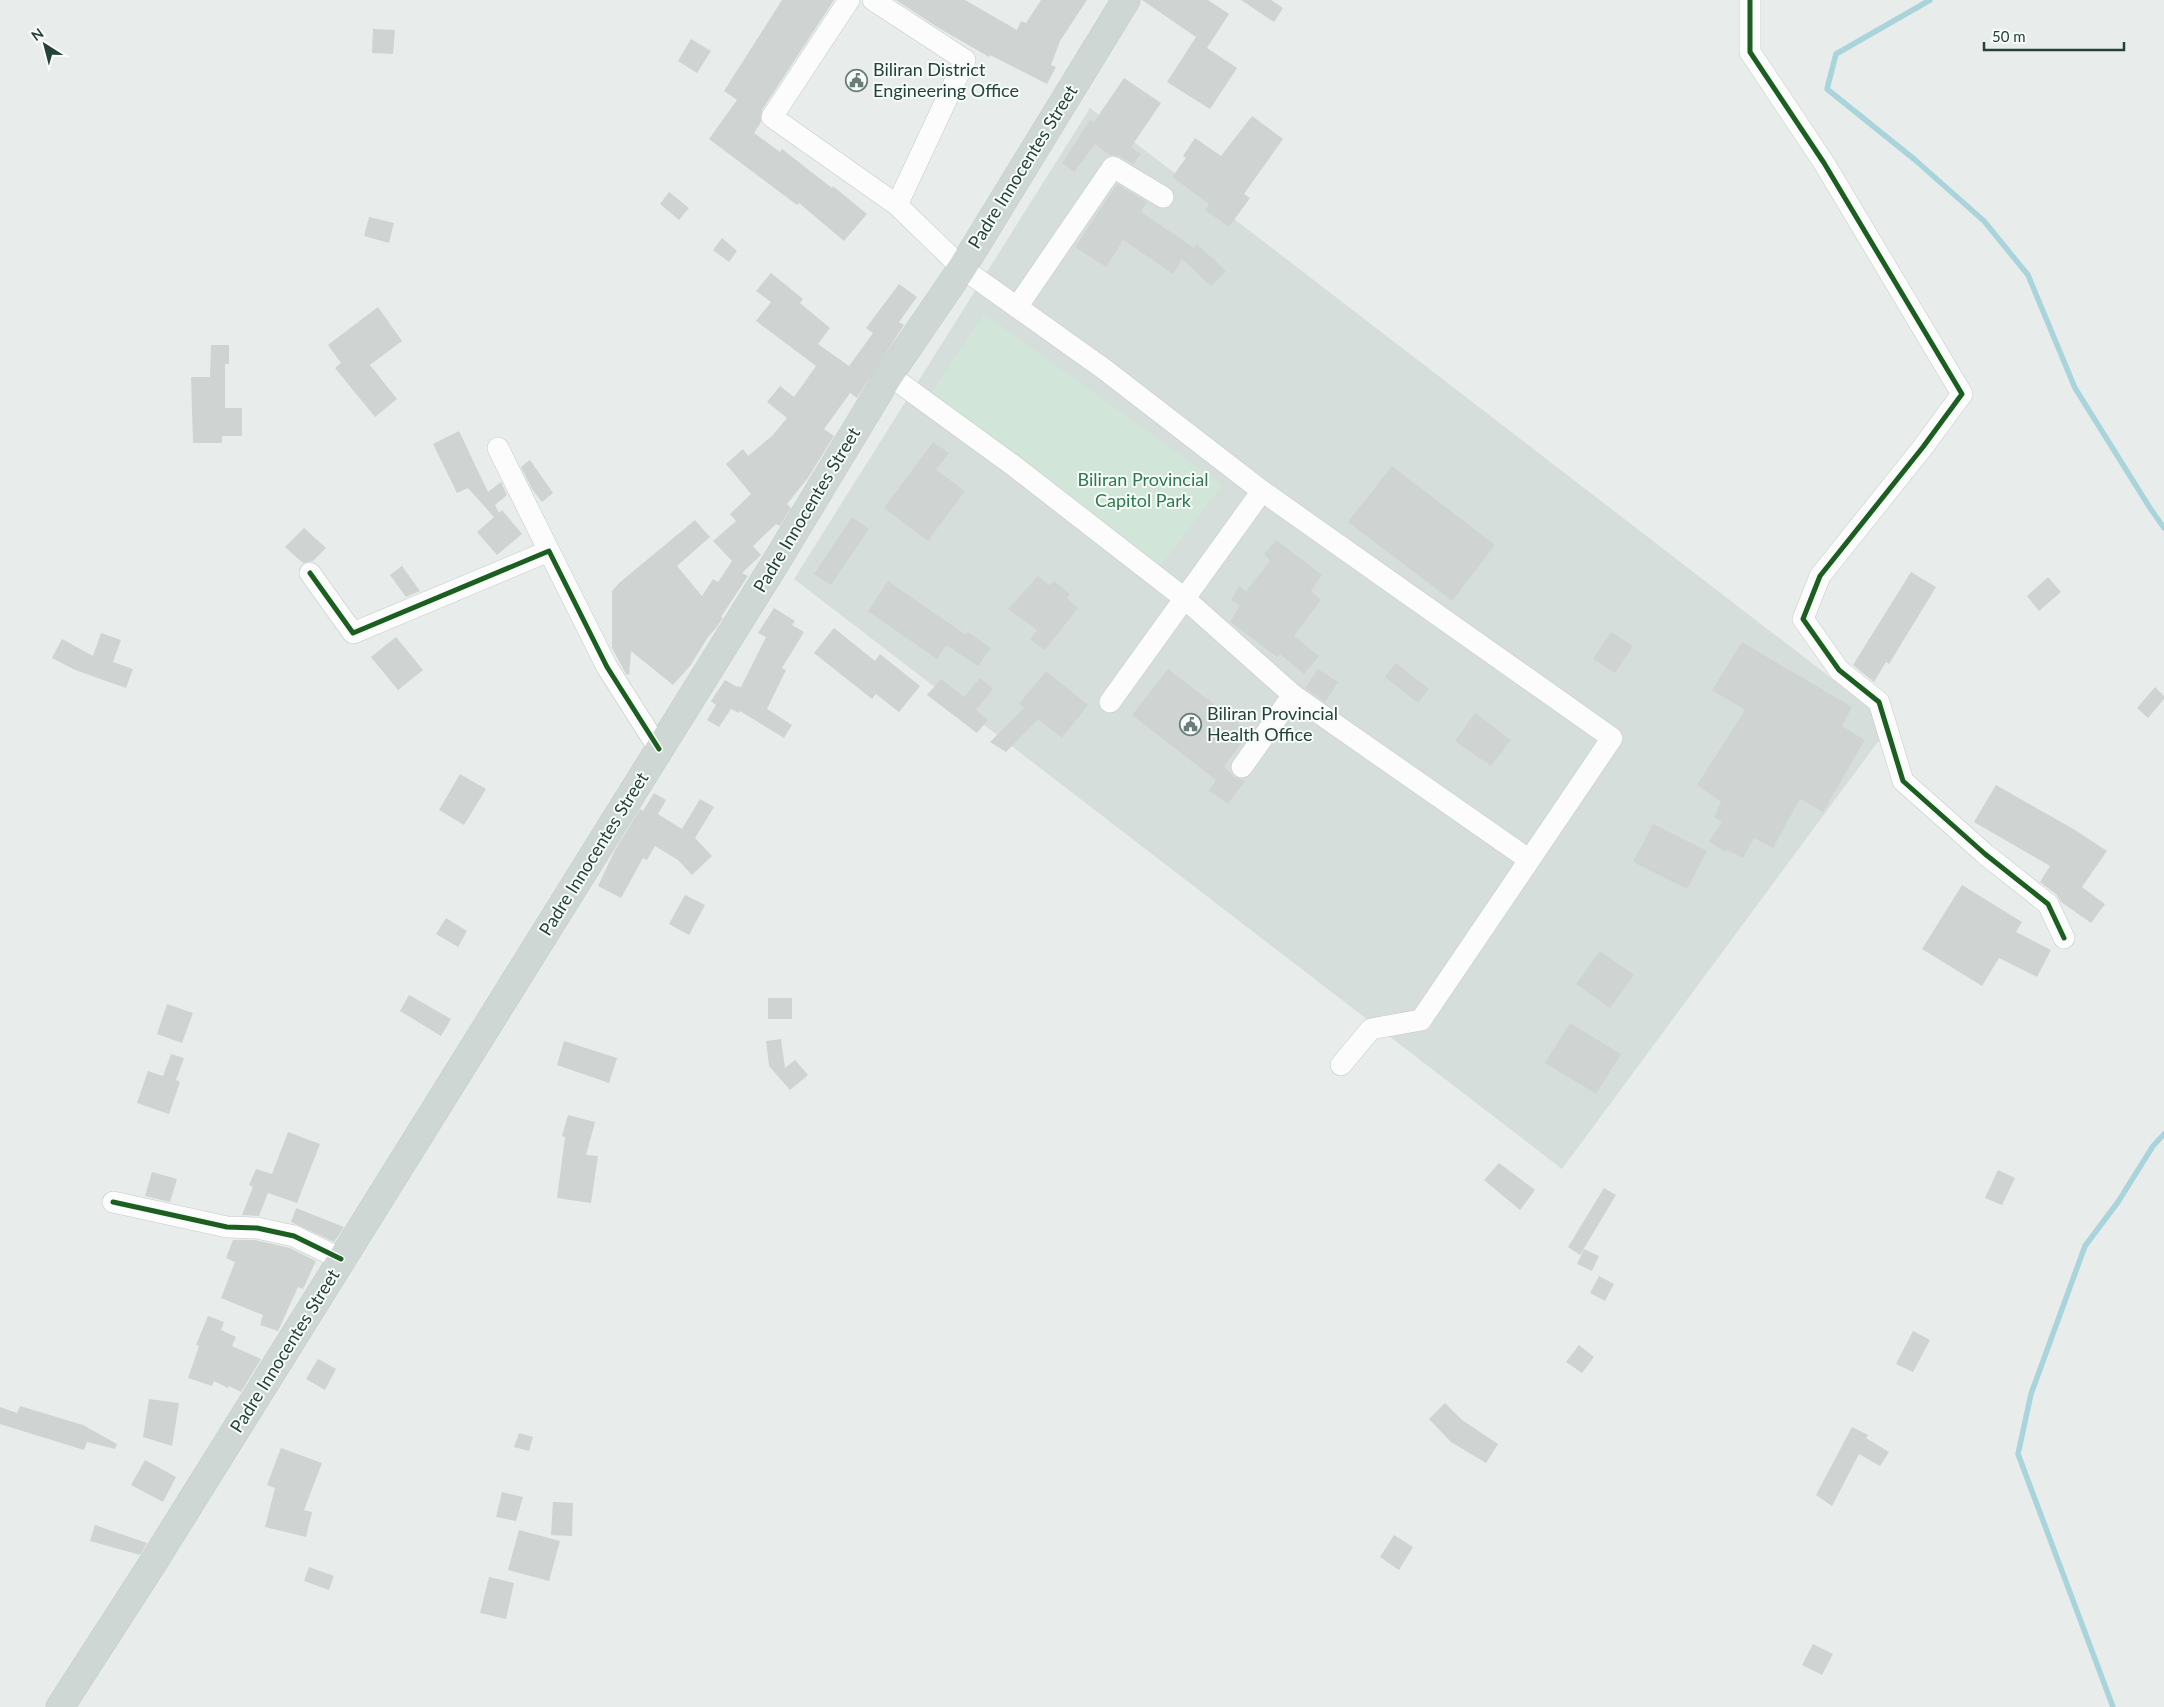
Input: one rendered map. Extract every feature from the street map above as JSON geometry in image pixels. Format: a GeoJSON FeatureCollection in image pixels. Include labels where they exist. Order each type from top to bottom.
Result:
{"type":"FeatureCollection","features":[{"type":"Feature","properties":{"kind":"main road","name":"Padre Innocentes Street"},"geometry":{"type":"LineString","coordinates":[[60,1707],[151,1566],[889,375],[962,268],[1126,0]]}},
{"type":"Feature","properties":{"kind":"street"},"geometry":{"type":"LineString","coordinates":[[849,0],[772,117],[897,205],[962,268],[1104,369],[1262,491],[1612,738],[1528,859],[1421,1020],[1371,1029],[1342,1065]]}},
{"type":"Feature","properties":{"kind":"street"},"geometry":{"type":"LineString","coordinates":[[873,0],[965,60],[897,205]]}},
{"type":"Feature","properties":{"kind":"street"},"geometry":{"type":"LineString","coordinates":[[1750,0],[1750,52],[1824,162],[1962,394],[1923,447],[1820,576],[1803,619],[1839,670],[1879,702],[1904,781],[1985,854],[2048,904],[2064,938]]}},
{"type":"Feature","properties":{"kind":"street"},"geometry":{"type":"LineString","coordinates":[[1017,307],[1113,167],[1163,197]]}},
{"type":"Feature","properties":{"kind":"street"},"geometry":{"type":"LineString","coordinates":[[889,375],[1014,466],[1184,598],[1293,695],[1528,859]]}},
{"type":"Feature","properties":{"kind":"street"},"geometry":{"type":"LineString","coordinates":[[498,448],[607,667],[659,749]]}},
{"type":"Feature","properties":{"kind":"street"},"geometry":{"type":"LineString","coordinates":[[1110,702],[1262,491]]}},
{"type":"Feature","properties":{"kind":"street"},"geometry":{"type":"LineString","coordinates":[[310,572],[353,633],[549,551]]}},
{"type":"Feature","properties":{"kind":"street"},"geometry":{"type":"LineString","coordinates":[[1242,767],[1293,695]]}},
{"type":"Feature","properties":{"kind":"street"},"geometry":{"type":"LineString","coordinates":[[113,1202],[227,1227],[257,1228],[294,1236],[341,1260]]}},
{"type":"Feature","properties":{"kind":"shaded area"},"geometry":{"type":"Polygon","coordinates":[[[1090,108],[1891,724],[1562,1169],[794,579],[1090,108]]]}},
{"type":"Feature","properties":{"kind":"green space","name":"Biliran Provincial Capitol Park"},"geometry":{"type":"Polygon","coordinates":[[[984,314],[1222,485],[1160,566],[932,392],[984,314]]]}},
{"type":"Feature","properties":{"kind":"building"},"geometry":{"type":"Polygon","coordinates":[[[782,0],[834,0],[762,110],[761,122],[754,133],[780,152],[782,149],[832,188],[833,186],[867,214],[844,241],[799,203],[797,205],[709,139],[737,100],[724,91],[782,0]]]}},
{"type":"Feature","properties":{"kind":"building"},"geometry":{"type":"Polygon","coordinates":[[[896,0],[965,0],[1017,30],[1021,21],[1026,23],[1041,0],[1087,0],[1060,41],[1051,65],[1056,67],[1047,84],[990,55],[989,57],[937,27],[896,0]]]}},
{"type":"Feature","properties":{"kind":"building"},"geometry":{"type":"Polygon","coordinates":[[[1142,0],[1208,0],[1229,14],[1207,48],[1237,68],[1210,109],[1167,82],[1196,37],[1142,0]]]}},
{"type":"Feature","properties":{"kind":"building"},"geometry":{"type":"Polygon","coordinates":[[[1241,0],[1271,0],[1283,8],[1274,22],[1241,0]]]}},
{"type":"Feature","properties":{"kind":"building"},"geometry":{"type":"Polygon","coordinates":[[[373,29],[395,30],[393,54],[372,53],[373,29]]]}},
{"type":"Feature","properties":{"kind":"building"},"geometry":{"type":"Polygon","coordinates":[[[691,39],[711,51],[697,73],[678,61],[691,39]]]}},
{"type":"Feature","properties":{"kind":"building"},"geometry":{"type":"Polygon","coordinates":[[[1124,78],[1161,103],[1131,147],[1141,154],[1133,164],[1119,156],[1110,155],[1095,144],[1074,172],[1062,163],[1090,120],[1094,122],[1124,78]]]}},
{"type":"Feature","properties":{"kind":"building"},"geometry":{"type":"Polygon","coordinates":[[[1252,116],[1283,139],[1244,194],[1250,198],[1229,227],[1205,210],[1209,204],[1172,177],[1186,158],[1183,156],[1195,138],[1221,156],[1252,116]]]}},
{"type":"Feature","properties":{"kind":"building"},"geometry":{"type":"Polygon","coordinates":[[[1117,184],[1147,202],[1141,212],[1194,248],[1197,244],[1226,271],[1211,286],[1182,259],[1173,274],[1123,240],[1106,267],[1075,247],[1117,184]]]}},
{"type":"Feature","properties":{"kind":"building"},"geometry":{"type":"Polygon","coordinates":[[[669,192],[689,208],[679,220],[660,204],[669,192]]]}},
{"type":"Feature","properties":{"kind":"building"},"geometry":{"type":"Polygon","coordinates":[[[369,217],[394,223],[389,243],[364,236],[369,217]]]}},
{"type":"Feature","properties":{"kind":"building"},"geometry":{"type":"Polygon","coordinates":[[[722,238],[737,251],[729,262],[713,250],[722,238]]]}},
{"type":"Feature","properties":{"kind":"building"},"geometry":{"type":"Polygon","coordinates":[[[771,273],[803,299],[800,303],[830,328],[818,344],[849,366],[873,333],[866,328],[899,284],[917,297],[899,322],[904,325],[857,398],[850,393],[824,429],[834,436],[808,478],[787,504],[791,508],[780,526],[776,524],[753,546],[761,555],[742,573],[748,576],[721,617],[723,618],[708,637],[690,666],[673,685],[631,651],[629,675],[626,674],[612,648],[612,591],[619,583],[695,520],[710,537],[677,566],[702,596],[713,579],[718,582],[732,561],[713,541],[736,521],[730,514],[751,494],[726,464],[743,449],[748,456],[772,436],[787,418],[767,402],[780,386],[794,397],[816,366],[756,321],[771,302],[756,291],[771,273]]]}},
{"type":"Feature","properties":{"kind":"building"},"geometry":{"type":"Polygon","coordinates":[[[378,307],[402,341],[370,365],[397,399],[375,417],[335,368],[341,363],[328,345],[378,307]]]}},
{"type":"Feature","properties":{"kind":"building"},"geometry":{"type":"Polygon","coordinates":[[[211,345],[229,345],[229,364],[225,364],[225,408],[242,408],[242,436],[222,436],[222,443],[193,443],[191,377],[210,377],[211,345]]]}},
{"type":"Feature","properties":{"kind":"building"},"geometry":{"type":"Polygon","coordinates":[[[459,431],[488,492],[501,482],[507,495],[495,505],[499,513],[502,510],[522,534],[497,555],[477,532],[494,517],[468,488],[457,493],[433,444],[459,431]]]}},
{"type":"Feature","properties":{"kind":"building"},"geometry":{"type":"Polygon","coordinates":[[[933,442],[949,453],[936,470],[965,491],[928,541],[884,508],[933,442]]]}},
{"type":"Feature","properties":{"kind":"building"},"geometry":{"type":"Polygon","coordinates":[[[530,460],[553,493],[542,502],[532,489],[521,467],[530,460]]]}},
{"type":"Feature","properties":{"kind":"building"},"geometry":{"type":"Polygon","coordinates":[[[1392,466],[1495,545],[1452,601],[1348,522],[1392,466]]]}},
{"type":"Feature","properties":{"kind":"building"},"geometry":{"type":"Polygon","coordinates":[[[852,517],[869,529],[831,585],[814,574],[852,517]]]}},
{"type":"Feature","properties":{"kind":"building"},"geometry":{"type":"Polygon","coordinates":[[[304,528],[326,548],[313,561],[303,563],[285,547],[304,528]]]}},
{"type":"Feature","properties":{"kind":"building"},"geometry":{"type":"Polygon","coordinates":[[[1276,540],[1322,575],[1311,591],[1321,600],[1294,636],[1319,656],[1304,674],[1280,654],[1277,657],[1230,622],[1240,605],[1231,600],[1239,586],[1246,591],[1270,561],[1264,554],[1276,540]]]}},
{"type":"Feature","properties":{"kind":"building"},"geometry":{"type":"Polygon","coordinates":[[[402,566],[420,591],[406,597],[390,575],[402,566]]]}},
{"type":"Feature","properties":{"kind":"building"},"geometry":{"type":"Polygon","coordinates":[[[1911,572],[1936,587],[1889,664],[1886,662],[1874,682],[1853,665],[1911,572]]]}},
{"type":"Feature","properties":{"kind":"building"},"geometry":{"type":"Polygon","coordinates":[[[1038,576],[1049,585],[1054,581],[1070,594],[1067,598],[1078,608],[1045,650],[1030,640],[1037,630],[1008,609],[1038,576]]]}},
{"type":"Feature","properties":{"kind":"building"},"geometry":{"type":"Polygon","coordinates":[[[2048,577],[2061,592],[2039,611],[2027,596],[2048,577]]]}},
{"type":"Feature","properties":{"kind":"building"},"geometry":{"type":"Polygon","coordinates":[[[888,581],[966,635],[968,632],[991,648],[978,666],[946,645],[937,659],[868,611],[888,581]]]}},
{"type":"Feature","properties":{"kind":"building"},"geometry":{"type":"Polygon","coordinates":[[[774,608],[795,621],[792,625],[804,632],[782,668],[786,670],[767,709],[792,725],[784,738],[740,711],[739,713],[731,709],[719,727],[707,720],[716,705],[711,701],[725,680],[737,687],[741,687],[766,637],[758,633],[774,608]]]}},
{"type":"Feature","properties":{"kind":"building"},"geometry":{"type":"Polygon","coordinates":[[[834,628],[875,661],[880,654],[920,686],[899,712],[876,694],[872,699],[814,653],[834,628]]]}},
{"type":"Feature","properties":{"kind":"building"},"geometry":{"type":"Polygon","coordinates":[[[1611,632],[1633,646],[1615,673],[1593,659],[1611,632]]]}},
{"type":"Feature","properties":{"kind":"building"},"geometry":{"type":"Polygon","coordinates":[[[101,633],[121,640],[113,662],[133,669],[126,688],[75,670],[52,658],[62,639],[93,656],[101,633]]]}},
{"type":"Feature","properties":{"kind":"building"},"geometry":{"type":"Polygon","coordinates":[[[396,637],[423,670],[398,690],[371,657],[396,637]]]}},
{"type":"Feature","properties":{"kind":"building"},"geometry":{"type":"Polygon","coordinates":[[[1742,642],[1852,707],[1842,726],[1865,740],[1823,812],[1800,799],[1773,848],[1754,838],[1743,858],[1727,850],[1725,852],[1709,841],[1722,822],[1714,817],[1721,802],[1697,785],[1745,710],[1712,690],[1742,642]]]}},
{"type":"Feature","properties":{"kind":"building"},"geometry":{"type":"Polygon","coordinates":[[[1396,663],[1429,689],[1418,703],[1385,677],[1396,663]]]}},
{"type":"Feature","properties":{"kind":"building","name":"Biliran Provincial Health Office"},"geometry":{"type":"Polygon","coordinates":[[[1168,669],[1250,732],[1224,766],[1234,777],[1245,781],[1228,804],[1209,791],[1216,780],[1132,715],[1168,669]]]}},
{"type":"Feature","properties":{"kind":"building"},"geometry":{"type":"Polygon","coordinates":[[[1318,669],[1338,682],[1325,702],[1305,688],[1318,669]]]}},
{"type":"Feature","properties":{"kind":"building"},"geometry":{"type":"Polygon","coordinates":[[[1046,671],[1088,705],[1062,738],[1038,719],[1006,752],[990,742],[1024,708],[1019,704],[1046,671]]]}},
{"type":"Feature","properties":{"kind":"building"},"geometry":{"type":"Polygon","coordinates":[[[980,678],[993,689],[976,710],[988,720],[977,733],[927,695],[941,679],[964,697],[980,678]]]}},
{"type":"Feature","properties":{"kind":"building"},"geometry":{"type":"Polygon","coordinates":[[[2155,687],[2164,696],[2164,699],[2148,718],[2137,708],[2155,687]]]}},
{"type":"Feature","properties":{"kind":"building"},"geometry":{"type":"Polygon","coordinates":[[[1475,713],[1511,740],[1491,766],[1455,741],[1475,713]]]}},
{"type":"Feature","properties":{"kind":"building"},"geometry":{"type":"Polygon","coordinates":[[[460,774],[486,789],[464,825],[439,810],[460,774]]]}},
{"type":"Feature","properties":{"kind":"building"},"geometry":{"type":"Polygon","coordinates":[[[1996,785],[2075,830],[2107,851],[2082,887],[2105,904],[2091,923],[2061,902],[2056,894],[2040,882],[2050,866],[1974,822],[1996,785]]]}},
{"type":"Feature","properties":{"kind":"building"},"geometry":{"type":"Polygon","coordinates":[[[654,793],[666,800],[658,814],[682,829],[700,799],[714,807],[695,838],[712,856],[692,875],[678,860],[655,846],[647,860],[643,858],[621,898],[598,886],[615,850],[640,809],[643,811],[654,793]]]}},
{"type":"Feature","properties":{"kind":"building"},"geometry":{"type":"Polygon","coordinates":[[[1653,824],[1707,851],[1687,889],[1633,862],[1653,824]]]}},
{"type":"Feature","properties":{"kind":"building"},"geometry":{"type":"Polygon","coordinates":[[[1962,885],[2022,922],[2016,932],[2051,950],[2037,977],[1999,958],[1982,986],[1922,949],[1962,885]]]}},
{"type":"Feature","properties":{"kind":"building"},"geometry":{"type":"Polygon","coordinates":[[[685,895],[705,905],[689,935],[669,924],[685,895]]]}},
{"type":"Feature","properties":{"kind":"building"},"geometry":{"type":"Polygon","coordinates":[[[446,918],[467,931],[458,947],[436,934],[446,918]]]}},
{"type":"Feature","properties":{"kind":"building"},"geometry":{"type":"Polygon","coordinates":[[[1600,951],[1634,975],[1610,1008],[1576,984],[1600,951]]]}},
{"type":"Feature","properties":{"kind":"building"},"geometry":{"type":"Polygon","coordinates":[[[409,995],[451,1019],[441,1036],[400,1011],[409,995]]]}},
{"type":"Feature","properties":{"kind":"building"},"geometry":{"type":"Polygon","coordinates":[[[768,998],[792,998],[792,1019],[768,1019],[768,998]]]}},
{"type":"Feature","properties":{"kind":"building"},"geometry":{"type":"Polygon","coordinates":[[[167,1004],[193,1013],[182,1043],[157,1034],[167,1004]]]}},
{"type":"Feature","properties":{"kind":"building"},"geometry":{"type":"Polygon","coordinates":[[[1570,1023],[1621,1054],[1596,1094],[1545,1063],[1570,1023]]]}},
{"type":"Feature","properties":{"kind":"building"},"geometry":{"type":"Polygon","coordinates":[[[781,1039],[785,1068],[795,1060],[808,1075],[790,1090],[769,1066],[766,1041],[781,1039]]]}},
{"type":"Feature","properties":{"kind":"building"},"geometry":{"type":"Polygon","coordinates":[[[564,1041],[617,1058],[609,1083],[557,1065],[564,1041]]]}},
{"type":"Feature","properties":{"kind":"building"},"geometry":{"type":"Polygon","coordinates":[[[171,1054],[184,1058],[176,1080],[180,1082],[169,1114],[137,1103],[148,1071],[163,1076],[171,1054]]]}},
{"type":"Feature","properties":{"kind":"building"},"geometry":{"type":"Polygon","coordinates":[[[568,1115],[595,1122],[586,1155],[598,1156],[591,1203],[557,1198],[565,1137],[562,1136],[568,1115]]]}},
{"type":"Feature","properties":{"kind":"building"},"geometry":{"type":"Polygon","coordinates":[[[288,1132],[320,1144],[297,1203],[268,1193],[259,1216],[242,1215],[253,1187],[249,1185],[256,1169],[272,1174],[288,1132]]]}},
{"type":"Feature","properties":{"kind":"building"},"geometry":{"type":"Polygon","coordinates":[[[1499,1163],[1535,1190],[1520,1210],[1484,1180],[1499,1163]]]}},
{"type":"Feature","properties":{"kind":"building"},"geometry":{"type":"Polygon","coordinates":[[[1998,1170],[2015,1178],[2002,1205],[1985,1198],[1998,1170]]]}},
{"type":"Feature","properties":{"kind":"building"},"geometry":{"type":"Polygon","coordinates":[[[152,1172],[177,1179],[170,1202],[145,1196],[152,1172]]]}},
{"type":"Feature","properties":{"kind":"building"},"geometry":{"type":"Polygon","coordinates":[[[1604,1188],[1616,1195],[1580,1255],[1568,1247],[1604,1188]]]}},
{"type":"Feature","properties":{"kind":"building"},"geometry":{"type":"Polygon","coordinates":[[[296,1208],[344,1227],[334,1242],[291,1222],[296,1208]]]}},
{"type":"Feature","properties":{"kind":"building"},"geometry":{"type":"Polygon","coordinates":[[[233,1240],[255,1240],[290,1248],[316,1261],[303,1289],[298,1287],[278,1331],[260,1325],[263,1315],[221,1298],[235,1262],[226,1258],[233,1240]]]}},
{"type":"Feature","properties":{"kind":"building"},"geometry":{"type":"Polygon","coordinates":[[[1584,1249],[1599,1256],[1592,1271],[1577,1264],[1584,1249]]]}},
{"type":"Feature","properties":{"kind":"building"},"geometry":{"type":"Polygon","coordinates":[[[1599,1276],[1614,1284],[1605,1301],[1590,1293],[1599,1276]]]}},
{"type":"Feature","properties":{"kind":"building"},"geometry":{"type":"Polygon","coordinates":[[[208,1316],[224,1322],[221,1330],[236,1337],[232,1346],[261,1359],[241,1392],[214,1381],[212,1386],[188,1378],[199,1346],[196,1345],[208,1316]]]}},
{"type":"Feature","properties":{"kind":"building"},"geometry":{"type":"Polygon","coordinates":[[[1913,1331],[1930,1340],[1913,1372],[1896,1364],[1913,1331]]]}},
{"type":"Feature","properties":{"kind":"building"},"geometry":{"type":"Polygon","coordinates":[[[1579,1345],[1594,1357],[1582,1373],[1566,1362],[1579,1345]]]}},
{"type":"Feature","properties":{"kind":"building"},"geometry":{"type":"Polygon","coordinates":[[[318,1359],[336,1369],[325,1390],[306,1379],[318,1359]]]}},
{"type":"Feature","properties":{"kind":"building"},"geometry":{"type":"Polygon","coordinates":[[[149,1399],[179,1403],[172,1446],[143,1437],[149,1399]]]}},
{"type":"Feature","properties":{"kind":"building"},"geometry":{"type":"Polygon","coordinates":[[[1445,1403],[1462,1420],[1498,1444],[1486,1463],[1451,1442],[1429,1419],[1445,1403]]]}},
{"type":"Feature","properties":{"kind":"building"},"geometry":{"type":"Polygon","coordinates":[[[20,1406],[83,1425],[117,1444],[115,1449],[87,1442],[84,1450],[0,1424],[0,1407],[17,1413],[20,1406]]]}},
{"type":"Feature","properties":{"kind":"building"},"geometry":{"type":"Polygon","coordinates":[[[1852,1427],[1868,1435],[1866,1438],[1889,1452],[1880,1466],[1859,1454],[1832,1506],[1816,1495],[1852,1427]]]}},
{"type":"Feature","properties":{"kind":"building"},"geometry":{"type":"Polygon","coordinates":[[[519,1433],[533,1437],[529,1451],[514,1447],[519,1433]]]}},
{"type":"Feature","properties":{"kind":"building"},"geometry":{"type":"Polygon","coordinates":[[[281,1448],[322,1463],[304,1510],[312,1512],[306,1537],[265,1527],[275,1488],[267,1485],[281,1448]]]}},
{"type":"Feature","properties":{"kind":"building"},"geometry":{"type":"Polygon","coordinates":[[[145,1460],[176,1477],[163,1502],[131,1485],[145,1460]]]}},
{"type":"Feature","properties":{"kind":"building"},"geometry":{"type":"Polygon","coordinates":[[[502,1492],[523,1497],[516,1521],[496,1517],[502,1492]]]}},
{"type":"Feature","properties":{"kind":"building"},"geometry":{"type":"Polygon","coordinates":[[[553,1502],[573,1503],[572,1536],[551,1535],[553,1502]]]}},
{"type":"Feature","properties":{"kind":"building"},"geometry":{"type":"Polygon","coordinates":[[[95,1525],[147,1543],[140,1555],[90,1541],[95,1525]]]}},
{"type":"Feature","properties":{"kind":"building"},"geometry":{"type":"Polygon","coordinates":[[[519,1530],[560,1541],[549,1581],[508,1570],[519,1530]]]}},
{"type":"Feature","properties":{"kind":"building"},"geometry":{"type":"Polygon","coordinates":[[[1394,1535],[1413,1547],[1399,1570],[1380,1557],[1394,1535]]]}},
{"type":"Feature","properties":{"kind":"building"},"geometry":{"type":"Polygon","coordinates":[[[309,1567],[334,1576],[329,1590],[304,1581],[309,1567]]]}},
{"type":"Feature","properties":{"kind":"building"},"geometry":{"type":"Polygon","coordinates":[[[489,1577],[514,1583],[506,1619],[480,1613],[489,1577]]]}},
{"type":"Feature","properties":{"kind":"building"},"geometry":{"type":"Polygon","coordinates":[[[1813,1644],[1833,1654],[1822,1675],[1802,1665],[1813,1644]]]}},
{"type":"Feature","properties":{"kind":"waterway"},"geometry":{"type":"LineString","coordinates":[[1930,0],[1836,54],[1827,89],[1914,159],[1984,221],[2028,275],[2075,388],[2164,528]]}},
{"type":"Feature","properties":{"kind":"waterway"},"geometry":{"type":"LineString","coordinates":[[2113,1707],[2018,1454],[2031,1394],[2085,1246],[2118,1202],[2153,1146],[2164,1134]]}},
{"type":"Feature","properties":{"kind":"cycle path"},"geometry":{"type":"LineString","coordinates":[[1750,0],[1750,52],[1824,163],[1962,394],[1923,447],[1820,576],[1803,619],[1839,670],[1879,702],[1903,781],[1985,854],[2048,904],[2064,938]]}},
{"type":"Feature","properties":{"kind":"cycle path"},"geometry":{"type":"LineString","coordinates":[[310,573],[353,633],[549,551],[607,667],[659,749]]}},
{"type":"Feature","properties":{"kind":"cycle path"},"geometry":{"type":"LineString","coordinates":[[113,1202],[227,1227],[257,1228],[294,1236],[341,1259]]}},
{"type":"Feature","properties":{"kind":"place","name":"Biliran District Engineering Office"},"geometry":{"type":"Point","coordinates":[857,80]}},
{"type":"Feature","properties":{"kind":"place","name":"Biliran Provincial Health Office"},"geometry":{"type":"Point","coordinates":[1191,724]}}]}
